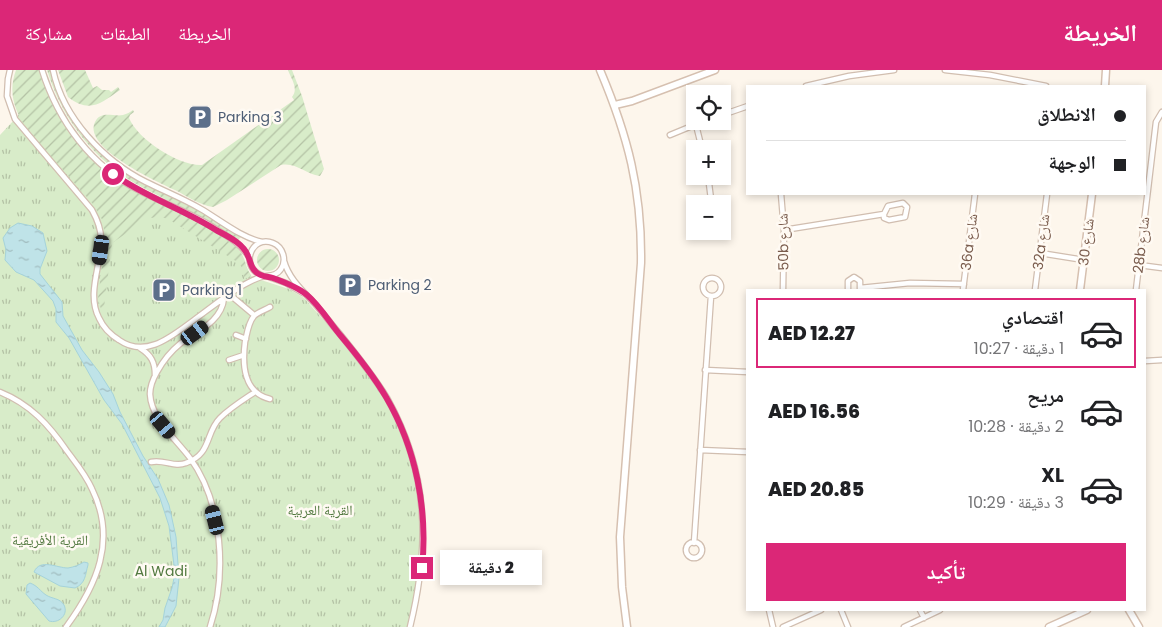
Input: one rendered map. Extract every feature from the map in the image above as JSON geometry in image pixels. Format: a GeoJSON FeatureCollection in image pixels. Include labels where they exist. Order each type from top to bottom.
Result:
{"type":"FeatureCollection","features":[{"type":"Feature","properties":{"kind":"street"},"geometry":{"type":"LineString","coordinates":[[10,70],[7,96],[15,118],[92,210],[97,219],[101,239],[94,299],[98,318],[116,338],[147,352],[155,368],[155,376]]}},
{"type":"Feature","properties":{"kind":"street"},"geometry":{"type":"LineString","coordinates":[[42,70],[55,105],[65,122],[77,139],[100,164],[139,191],[178,208],[238,243],[249,257],[251,267],[258,274],[286,283],[306,294]]}},
{"type":"Feature","properties":{"kind":"street"},"geometry":{"type":"LineString","coordinates":[[53,70],[64,100],[81,128],[117,164],[146,182],[202,209],[249,237],[278,246],[292,277],[376,380],[397,419],[412,457],[421,497],[424,538],[421,578],[410,627]]}},
{"type":"Feature","properties":{"kind":"street"},"geometry":{"type":"LineString","coordinates":[[600,70],[625,134],[635,176],[642,236],[620,537],[621,579],[627,627]]}},
{"type":"Feature","properties":{"kind":"street"},"geometry":{"type":"LineString","coordinates":[[616,107],[715,70]]}},
{"type":"Feature","properties":{"kind":"street"},"geometry":{"type":"LineString","coordinates":[[810,85],[849,76],[894,70]]}},
{"type":"Feature","properties":{"kind":"street"},"geometry":{"type":"LineString","coordinates":[[945,70],[990,72],[1042,85]]}},
{"type":"Feature","properties":{"kind":"street"},"geometry":{"type":"LineString","coordinates":[[1105,85],[1107,71]]}},
{"type":"Feature","properties":{"kind":"street"},"geometry":{"type":"LineString","coordinates":[[731,111],[746,107]]}},
{"type":"Feature","properties":{"kind":"street","name":"28b شارع"},"geometry":{"type":"LineString","coordinates":[[1136,289],[1156,122],[1161,113]]}},
{"type":"Feature","properties":{"kind":"street"},"geometry":{"type":"LineString","coordinates":[[670,135],[686,128]]}},
{"type":"Feature","properties":{"kind":"street","name":"50b شارع"},"geometry":{"type":"LineString","coordinates":[[781,195],[784,230],[783,289]]}},
{"type":"Feature","properties":{"kind":"street","name":"36a شارع"},"geometry":{"type":"LineString","coordinates":[[964,287],[975,195]]}},
{"type":"Feature","properties":{"kind":"street","name":"32a شارع"},"geometry":{"type":"LineString","coordinates":[[1035,289],[1047,195]]}},
{"type":"Feature","properties":{"kind":"street","name":"شارع 30"},"geometry":{"type":"LineString","coordinates":[[1080,289],[1092,195]]}},
{"type":"Feature","properties":{"kind":"street"},"geometry":{"type":"LineString","coordinates":[[784,230],[884,214],[890,206],[903,203],[907,206],[904,218],[888,220],[884,218],[884,214]]}},
{"type":"Feature","properties":{"kind":"street"},"geometry":{"type":"LineString","coordinates":[[249,257],[254,247],[263,242]]}},
{"type":"Feature","properties":{"kind":"street"},"geometry":{"type":"LineString","coordinates":[[1040,253],[1084,260]]}},
{"type":"Feature","properties":{"kind":"street"},"geometry":{"type":"LineString","coordinates":[[140,348],[164,340],[246,283],[277,273],[281,269],[284,259]]}},
{"type":"Feature","properties":{"kind":"street"},"geometry":{"type":"LineString","coordinates":[[1139,265],[1162,268]]}},
{"type":"Feature","properties":{"kind":"street"},"geometry":{"type":"LineString","coordinates":[[848,289],[848,281],[854,277],[859,279],[860,289],[910,283],[964,287]]}},
{"type":"Feature","properties":{"kind":"street"},"geometry":{"type":"LineString","coordinates":[[708,279],[718,280],[718,294],[711,296],[705,294],[705,281],[708,279]]}},
{"type":"Feature","properties":{"kind":"street"},"geometry":{"type":"LineString","coordinates":[[229,294],[254,315]]}},
{"type":"Feature","properties":{"kind":"street"},"geometry":{"type":"LineString","coordinates":[[694,543],[711,296]]}},
{"type":"Feature","properties":{"kind":"street"},"geometry":{"type":"LineString","coordinates":[[210,627],[218,589],[220,554],[215,520],[205,486],[192,460],[155,413],[150,394],[159,368],[172,352],[219,315],[224,298]]}},
{"type":"Feature","properties":{"kind":"street"},"geometry":{"type":"LineString","coordinates":[[270,307],[254,315],[249,325],[244,355],[246,375],[255,392],[270,399]]}},
{"type":"Feature","properties":{"kind":"street"},"geometry":{"type":"LineString","coordinates":[[236,335],[246,339]]}},
{"type":"Feature","properties":{"kind":"street"},"geometry":{"type":"LineString","coordinates":[[229,360],[244,355]]}},
{"type":"Feature","properties":{"kind":"street"},"geometry":{"type":"LineString","coordinates":[[1146,361],[1162,360]]}},
{"type":"Feature","properties":{"kind":"street"},"geometry":{"type":"LineString","coordinates":[[706,370],[746,372]]}},
{"type":"Feature","properties":{"kind":"street"},"geometry":{"type":"LineString","coordinates":[[0,392],[24,404],[48,424],[87,479],[100,510],[102,543],[97,573],[86,599],[66,627]]}},
{"type":"Feature","properties":{"kind":"street"},"geometry":{"type":"LineString","coordinates":[[151,462],[160,460],[178,465],[192,460],[202,452],[219,419],[255,392]]}},
{"type":"Feature","properties":{"kind":"street"},"geometry":{"type":"LineString","coordinates":[[700,450],[746,452]]}},
{"type":"Feature","properties":{"kind":"street"},"geometry":{"type":"LineString","coordinates":[[769,611],[773,627]]}},
{"type":"Feature","properties":{"kind":"street"},"geometry":{"type":"LineString","coordinates":[[783,627],[819,611]]}},
{"type":"Feature","properties":{"kind":"street"},"geometry":{"type":"LineString","coordinates":[[841,611],[848,627]]}},
{"type":"Feature","properties":{"kind":"street"},"geometry":{"type":"LineString","coordinates":[[920,611],[924,618]]}},
{"type":"Feature","properties":{"kind":"street"},"geometry":{"type":"LineString","coordinates":[[904,627],[938,611]]}},
{"type":"Feature","properties":{"kind":"street"},"geometry":{"type":"LineString","coordinates":[[1049,627],[1085,611]]}},
{"type":"Feature","properties":{"kind":"street"},"geometry":{"type":"LineString","coordinates":[[1130,611],[1139,627]]}},
{"type":"Feature","properties":{"kind":"green space"},"geometry":{"type":"Polygon","coordinates":[[[16,70],[40,70],[56,109],[79,144],[93,160],[126,186],[193,219],[228,240],[241,252],[251,276],[244,279],[244,271],[239,263],[168,219],[161,217],[149,218],[112,243],[104,308],[101,309],[98,299],[105,239],[103,221],[93,204],[26,128],[13,100],[12,86],[16,70]]]}},
{"type":"Feature","properties":{"kind":"green space"},"geometry":{"type":"Polygon","coordinates":[[[47,70],[51,70],[65,104],[105,156],[212,217],[241,237],[238,240],[200,216],[139,186],[116,171],[90,147],[79,133],[60,103],[47,70]]]}},
{"type":"Feature","properties":{"kind":"green space"},"geometry":{"type":"Polygon","coordinates":[[[58,70],[85,70],[93,88],[97,86],[102,90],[109,90],[111,92],[118,87],[120,90],[95,105],[83,105],[68,97],[58,70]]]}},
{"type":"Feature","properties":{"kind":"green space"},"geometry":{"type":"Polygon","coordinates":[[[288,70],[292,70],[302,96],[324,169],[320,176],[291,165],[281,165],[213,207],[193,200],[124,163],[110,153],[94,132],[95,122],[100,116],[123,115],[133,110],[134,112],[129,118],[141,135],[150,143],[182,161],[202,165],[294,100],[292,97],[295,87],[288,70]]]}},
{"type":"Feature","properties":{"kind":"green space"},"geometry":{"type":"Polygon","coordinates":[[[28,105],[109,179],[239,254],[252,277],[289,289],[304,298],[367,369],[383,396],[404,440],[416,480],[423,545],[409,627],[0,627],[0,135],[28,105]]]}},
{"type":"Feature","properties":{"kind":"green space"},"geometry":{"type":"Polygon","coordinates":[[[268,249],[278,256],[279,260],[272,270],[268,271],[258,264],[257,260],[264,250],[268,249]]]}},
{"type":"Feature","properties":{"kind":"water"},"geometry":{"type":"Polygon","coordinates":[[[18,223],[32,226],[43,233],[47,251],[40,274],[62,302],[63,316],[82,350],[113,394],[120,412],[143,456],[158,479],[169,505],[176,537],[179,578],[176,606],[165,627],[159,627],[163,620],[175,573],[169,526],[160,498],[122,424],[104,400],[69,338],[56,322],[56,309],[53,301],[34,280],[16,272],[5,260],[6,250],[3,238],[10,228],[18,223]]]}},
{"type":"Feature","properties":{"kind":"water"},"geometry":{"type":"Polygon","coordinates":[[[84,562],[88,563],[88,565],[84,578],[81,584],[75,588],[60,586],[34,572],[40,565],[68,568],[84,562]]]}},
{"type":"Feature","properties":{"kind":"water"},"geometry":{"type":"Polygon","coordinates":[[[30,583],[64,605],[65,612],[62,618],[52,622],[49,621],[26,594],[27,585],[30,583]]]}},
{"type":"Feature","properties":{"kind":"place","name":"Parking 3"},"geometry":{"type":"Point","coordinates":[200,117]}},
{"type":"Feature","properties":{"kind":"place","name":"Parking 2"},"geometry":{"type":"Point","coordinates":[350,285]}},
{"type":"Feature","properties":{"kind":"place","name":"Parking 1"},"geometry":{"type":"Point","coordinates":[164,290]}},
{"type":"Feature","properties":{"kind":"route"},"geometry":{"type":"LineString","coordinates":[[113,174],[139,191],[199,219],[238,243],[249,257],[251,267],[258,274],[274,278],[306,294],[365,365],[388,401],[412,457],[421,497],[423,517],[422,568]]}},
{"type":"Feature","properties":{"kind":"park label","name":"القرية العربية"},"geometry":{"type":"Point","coordinates":[320,510]}},
{"type":"Feature","properties":{"kind":"park label","name":"القرية الأفريقية"},"geometry":{"type":"Point","coordinates":[50,540]}},
{"type":"Feature","properties":{"kind":"park label","name":"Al Wadi"},"geometry":{"type":"Point","coordinates":[161,571]}}]}
